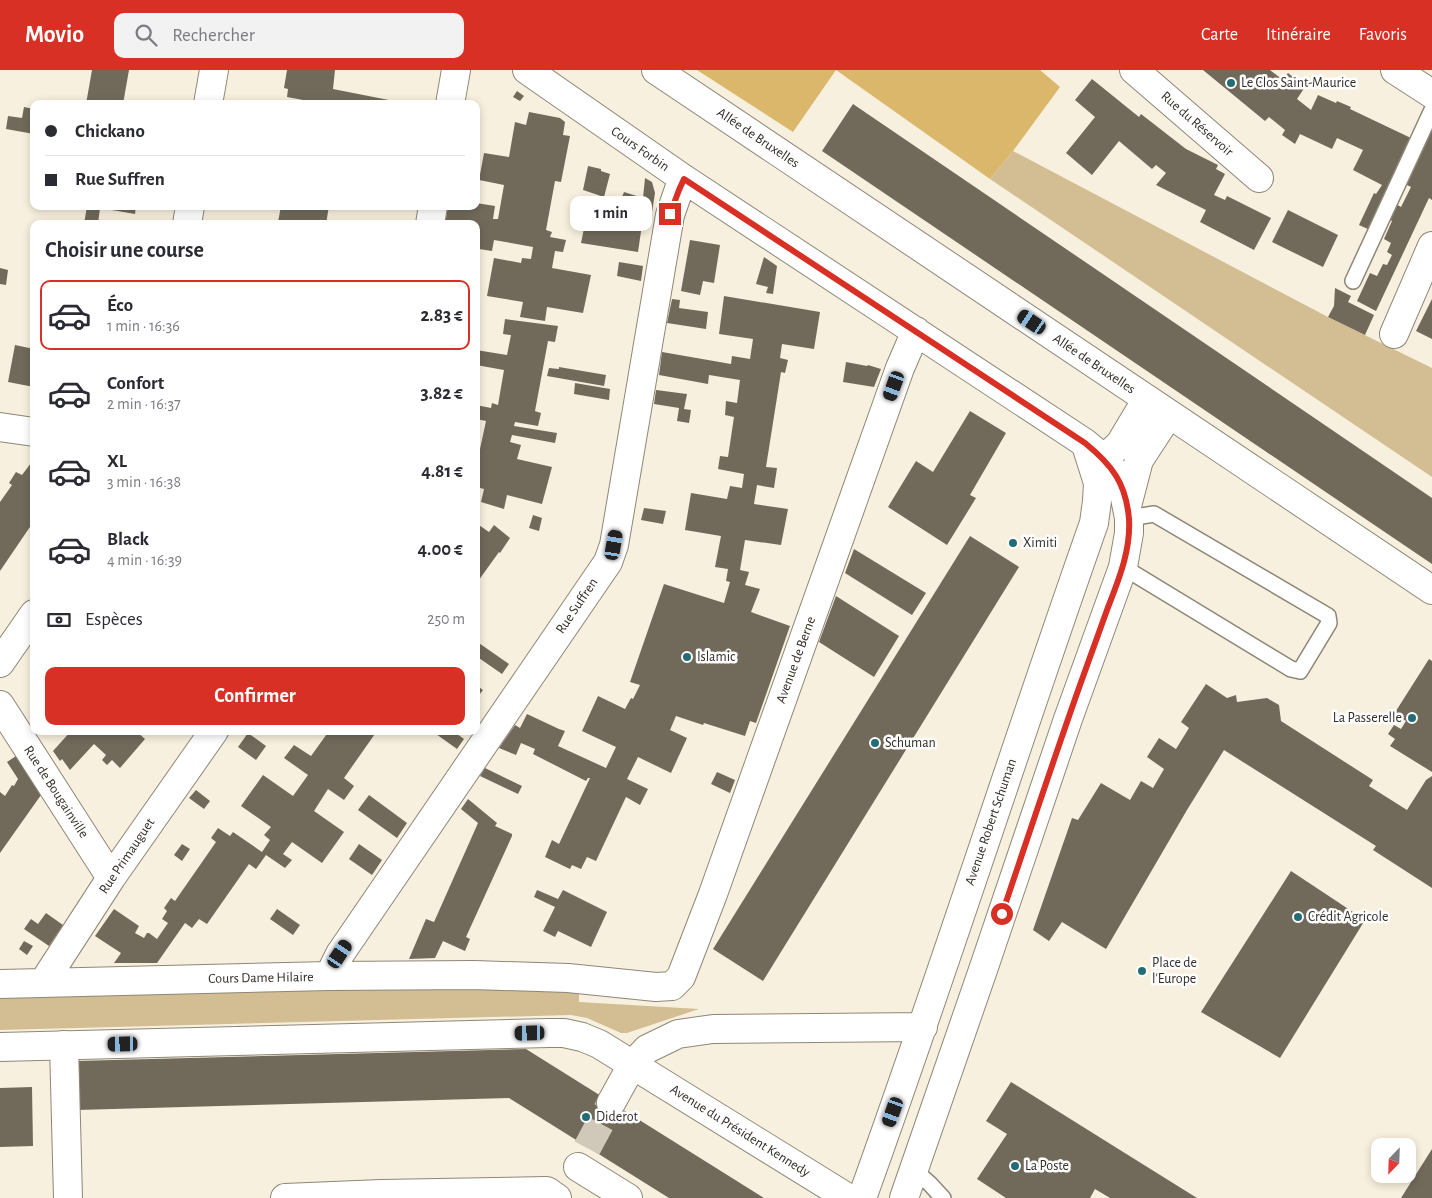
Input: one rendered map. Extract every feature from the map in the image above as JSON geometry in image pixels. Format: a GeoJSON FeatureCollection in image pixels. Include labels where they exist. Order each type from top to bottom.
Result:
{"type":"FeatureCollection","features":[{"type":"Feature","properties":{"kind":"street"},"geometry":{"type":"LineString","coordinates":[[209,100],[214,70]]}},
{"type":"Feature","properties":{"kind":"street"},"geometry":{"type":"LineString","coordinates":[[451,100],[456,70]]}},
{"type":"Feature","properties":{"kind":"street","name":"Cours Forbin"},"geometry":{"type":"LineString","coordinates":[[527,70],[684,179],[1095,451]]}},
{"type":"Feature","properties":{"kind":"street","name":"Allée de Bruxelles"},"geometry":{"type":"LineString","coordinates":[[656,70],[1432,590]]}},
{"type":"Feature","properties":{"kind":"street","name":"Rue du Réservoir"},"geometry":{"type":"LineString","coordinates":[[1134,70],[1259,178]]}},
{"type":"Feature","properties":{"kind":"street"},"geometry":{"type":"LineString","coordinates":[[1394,70],[1432,94]]}},
{"type":"Feature","properties":{"kind":"street","name":"Rue Suffren"},"geometry":{"type":"LineString","coordinates":[[329,976],[340,954],[608,562],[614,545],[670,214],[684,179]]}},
{"type":"Feature","properties":{"kind":"street"},"geometry":{"type":"LineString","coordinates":[[1394,334],[1432,246]]}},
{"type":"Feature","properties":{"kind":"street","name":"Avenue de Berne"},"geometry":{"type":"LineString","coordinates":[[672,986],[681,977],[713,894],[897,377],[916,331]]}},
{"type":"Feature","properties":{"kind":"street"},"geometry":{"type":"LineString","coordinates":[[904,1198],[1068,719],[1123,567],[1129,533],[1128,512],[1124,493],[1116,474],[1095,451],[1120,444],[1158,406]]}},
{"type":"Feature","properties":{"kind":"street"},"geometry":{"type":"LineString","coordinates":[[1128,512],[1139,460],[1158,406]]}},
{"type":"Feature","properties":{"kind":"street"},"geometry":{"type":"LineString","coordinates":[[0,427],[30,431]]}},
{"type":"Feature","properties":{"kind":"street","name":"Avenue Robert Schuman"},"geometry":{"type":"LineString","coordinates":[[862,1198],[923,1027],[988,830],[1094,523],[1098,483],[1095,451]]}},
{"type":"Feature","properties":{"kind":"street"},"geometry":{"type":"LineString","coordinates":[[0,663],[30,620]]}},
{"type":"Feature","properties":{"kind":"street","name":"Rue de Bougainville"},"geometry":{"type":"LineString","coordinates":[[0,705],[111,878]]}},
{"type":"Feature","properties":{"kind":"street","name":"Rue Primauguet"},"geometry":{"type":"LineString","coordinates":[[44,983],[111,878],[211,735]]}},
{"type":"Feature","properties":{"kind":"street","name":"Cours Dame Hilaire"},"geometry":{"type":"LineString","coordinates":[[0,984],[329,976],[474,975],[559,978],[656,987],[672,986]]}},
{"type":"Feature","properties":{"kind":"street"},"geometry":{"type":"LineString","coordinates":[[611,1103],[632,1065],[647,1049],[678,1034],[705,1030],[923,1027]]}},
{"type":"Feature","properties":{"kind":"street"},"geometry":{"type":"LineString","coordinates":[[0,1048],[464,1034],[564,1033],[582,1037],[599,1044],[632,1065]]}},
{"type":"Feature","properties":{"kind":"street"},"geometry":{"type":"LineString","coordinates":[[64,1045],[68,1198]]}},
{"type":"Feature","properties":{"kind":"street","name":"Avenue du Président Kennedy"},"geometry":{"type":"LineString","coordinates":[[632,1065],[848,1198]]}},
{"type":"Feature","properties":{"kind":"street"},"geometry":{"type":"LineString","coordinates":[[563,1198],[582,1157],[628,1198]]}},
{"type":"Feature","properties":{"kind":"street"},"geometry":{"type":"LineString","coordinates":[[285,1198],[547,1191],[557,1198]]}},
{"type":"Feature","properties":{"kind":"lane"},"geometry":{"type":"LineString","coordinates":[[1353,281],[1432,110]]}},
{"type":"Feature","properties":{"kind":"lane"},"geometry":{"type":"LineString","coordinates":[[1123,567],[1291,669],[1300,670],[1330,622],[1328,616],[1154,514],[1128,512]]}},
{"type":"Feature","properties":{"kind":"lane"},"geometry":{"type":"LineString","coordinates":[[913,1169],[943,1198]]}},
{"type":"Feature","properties":{"kind":"shaded area"},"geometry":{"type":"Polygon","coordinates":[[[697,70],[836,70],[793,132],[697,70]]]}},
{"type":"Feature","properties":{"kind":"shaded area"},"geometry":{"type":"Polygon","coordinates":[[[836,70],[1040,70],[1060,87],[990,179],[836,70]]]}},
{"type":"Feature","properties":{"kind":"shaded area"},"geometry":{"type":"Polygon","coordinates":[[[1013,151],[1328,317],[1432,368],[1432,477],[990,179],[1013,151]]]}},
{"type":"Feature","properties":{"kind":"shaded area"},"geometry":{"type":"Polygon","coordinates":[[[505,982],[579,991],[579,1002],[699,1009],[627,1033],[621,1033],[587,1018],[571,1015],[0,1030],[0,995],[505,982]]]}},
{"type":"Feature","properties":{"kind":"building"},"geometry":{"type":"Polygon","coordinates":[[[92,70],[129,70],[124,100],[87,100],[92,70]]]}},
{"type":"Feature","properties":{"kind":"building"},"geometry":{"type":"Polygon","coordinates":[[[287,70],[335,70],[333,89],[389,100],[303,100],[287,97],[288,89],[284,88],[287,70]]]}},
{"type":"Feature","properties":{"kind":"building"},"geometry":{"type":"Polygon","coordinates":[[[1203,70],[1270,70],[1283,80],[1288,73],[1305,87],[1297,99],[1311,110],[1318,95],[1351,107],[1350,109],[1413,139],[1370,230],[1359,225],[1374,193],[1376,194],[1382,185],[1353,170],[1363,150],[1337,138],[1332,149],[1300,134],[1295,144],[1282,135],[1285,130],[1269,117],[1265,121],[1203,70]]]}},
{"type":"Feature","properties":{"kind":"building"},"geometry":{"type":"Polygon","coordinates":[[[1092,79],[1139,117],[1141,114],[1186,149],[1218,165],[1216,169],[1225,174],[1214,195],[1225,200],[1227,196],[1271,218],[1254,250],[1200,222],[1206,210],[1156,185],[1166,173],[1156,165],[1152,169],[1119,141],[1092,175],[1066,153],[1095,117],[1075,100],[1092,79]]]}},
{"type":"Feature","properties":{"kind":"building"},"geometry":{"type":"Polygon","coordinates":[[[517,91],[524,96],[520,101],[513,97],[517,91]]]}},
{"type":"Feature","properties":{"kind":"building"},"geometry":{"type":"Polygon","coordinates":[[[853,104],[1432,498],[1432,564],[822,151],[853,104]]]}},
{"type":"Feature","properties":{"kind":"building"},"geometry":{"type":"Polygon","coordinates":[[[24,107],[30,108],[30,133],[6,129],[8,116],[22,118],[24,107]]]}},
{"type":"Feature","properties":{"kind":"building"},"geometry":{"type":"Polygon","coordinates":[[[529,112],[560,118],[565,122],[563,135],[570,136],[561,182],[555,181],[546,230],[552,232],[550,237],[566,240],[563,252],[555,251],[552,268],[591,275],[583,313],[547,307],[545,321],[520,317],[523,302],[487,296],[494,258],[521,263],[522,258],[531,259],[533,247],[494,240],[492,251],[480,249],[480,220],[446,220],[447,210],[480,210],[480,204],[495,206],[493,219],[498,219],[504,185],[480,180],[484,153],[509,157],[515,122],[526,125],[529,112]]]}},
{"type":"Feature","properties":{"kind":"building"},"geometry":{"type":"Polygon","coordinates":[[[1432,125],[1432,200],[1429,198],[1376,311],[1357,301],[1370,273],[1377,276],[1383,264],[1387,265],[1392,255],[1387,252],[1391,243],[1384,239],[1392,221],[1389,219],[1396,204],[1401,207],[1411,187],[1405,184],[1432,125]]]}},
{"type":"Feature","properties":{"kind":"building"},"geometry":{"type":"Polygon","coordinates":[[[588,166],[601,169],[601,171],[610,174],[604,197],[583,190],[588,166]]]}},
{"type":"Feature","properties":{"kind":"building"},"geometry":{"type":"Polygon","coordinates":[[[645,178],[652,182],[655,193],[652,212],[616,200],[618,196],[622,197],[624,192],[643,198],[645,178]]]}},
{"type":"Feature","properties":{"kind":"building"},"geometry":{"type":"Polygon","coordinates":[[[621,207],[644,211],[638,252],[581,243],[587,214],[619,219],[621,207]]]}},
{"type":"Feature","properties":{"kind":"building"},"geometry":{"type":"Polygon","coordinates":[[[86,210],[100,210],[98,220],[85,220],[86,210]]]}},
{"type":"Feature","properties":{"kind":"building"},"geometry":{"type":"Polygon","coordinates":[[[112,210],[136,210],[135,214],[112,210]]]}},
{"type":"Feature","properties":{"kind":"building"},"geometry":{"type":"Polygon","coordinates":[[[280,210],[328,210],[327,220],[278,220],[280,210]]]}},
{"type":"Feature","properties":{"kind":"building"},"geometry":{"type":"Polygon","coordinates":[[[1288,210],[1338,235],[1323,267],[1272,242],[1288,210]]]}},
{"type":"Feature","properties":{"kind":"building"},"geometry":{"type":"Polygon","coordinates":[[[690,240],[720,245],[714,283],[703,281],[700,295],[681,291],[690,240]]]}},
{"type":"Feature","properties":{"kind":"building"},"geometry":{"type":"Polygon","coordinates":[[[764,257],[777,266],[773,294],[766,293],[768,287],[756,284],[764,257]]]}},
{"type":"Feature","properties":{"kind":"building"},"geometry":{"type":"Polygon","coordinates":[[[619,262],[643,266],[641,281],[617,276],[619,262]]]}},
{"type":"Feature","properties":{"kind":"building"},"geometry":{"type":"Polygon","coordinates":[[[0,268],[8,270],[6,285],[0,284],[0,268]]]}},
{"type":"Feature","properties":{"kind":"building"},"geometry":{"type":"Polygon","coordinates":[[[1335,288],[1351,296],[1348,302],[1374,315],[1365,335],[1328,317],[1334,306],[1335,288]]]}},
{"type":"Feature","properties":{"kind":"building"},"geometry":{"type":"Polygon","coordinates":[[[724,296],[820,312],[814,349],[782,344],[780,358],[788,360],[785,373],[781,372],[766,467],[777,468],[774,488],[757,485],[754,504],[788,509],[781,545],[745,540],[740,570],[749,572],[745,585],[760,589],[751,612],[790,626],[756,723],[750,721],[745,736],[676,716],[670,730],[687,738],[671,773],[638,757],[627,779],[648,789],[640,805],[626,797],[596,861],[587,857],[581,869],[572,865],[570,869],[545,857],[552,840],[559,844],[590,778],[586,781],[533,754],[535,749],[521,743],[516,755],[499,748],[515,725],[520,728],[527,714],[565,731],[558,746],[606,768],[616,747],[582,731],[598,696],[625,709],[631,698],[633,699],[640,685],[630,682],[664,584],[724,603],[730,582],[726,581],[728,569],[715,567],[721,536],[685,530],[691,493],[727,499],[730,486],[742,488],[744,474],[718,469],[720,456],[728,457],[734,417],[725,415],[726,401],[737,403],[740,380],[709,375],[708,384],[659,375],[662,352],[731,364],[732,356],[750,359],[753,339],[719,334],[724,296]]]}},
{"type":"Feature","properties":{"kind":"building"},"geometry":{"type":"Polygon","coordinates":[[[672,299],[680,300],[679,308],[708,312],[706,329],[667,323],[672,299]]]}},
{"type":"Feature","properties":{"kind":"building"},"geometry":{"type":"Polygon","coordinates":[[[1432,299],[1432,339],[1416,331],[1432,299]]]}},
{"type":"Feature","properties":{"kind":"building"},"geometry":{"type":"Polygon","coordinates":[[[505,319],[558,326],[555,342],[548,341],[535,411],[541,413],[538,426],[515,422],[514,426],[557,433],[555,443],[512,435],[510,442],[521,445],[517,459],[552,467],[542,504],[507,495],[504,509],[481,502],[484,489],[480,488],[480,449],[486,421],[480,420],[480,406],[491,408],[492,403],[498,405],[504,370],[480,366],[480,351],[507,355],[511,335],[503,334],[505,319]]]}},
{"type":"Feature","properties":{"kind":"building"},"geometry":{"type":"Polygon","coordinates":[[[15,345],[30,348],[30,386],[8,382],[15,345]]]}},
{"type":"Feature","properties":{"kind":"building"},"geometry":{"type":"Polygon","coordinates":[[[846,362],[881,369],[874,387],[843,382],[846,362]]]}},
{"type":"Feature","properties":{"kind":"building"},"geometry":{"type":"Polygon","coordinates":[[[559,367],[606,375],[604,386],[547,376],[549,368],[559,369],[559,367]]]}},
{"type":"Feature","properties":{"kind":"building"},"geometry":{"type":"Polygon","coordinates":[[[575,383],[610,389],[609,400],[574,394],[575,383]]]}},
{"type":"Feature","properties":{"kind":"building"},"geometry":{"type":"Polygon","coordinates":[[[656,390],[687,394],[684,409],[691,410],[689,423],[677,421],[679,408],[654,404],[656,390]]]}},
{"type":"Feature","properties":{"kind":"building"},"geometry":{"type":"Polygon","coordinates":[[[970,411],[1006,433],[970,495],[976,498],[947,545],[888,507],[916,461],[933,472],[970,411]]]}},
{"type":"Feature","properties":{"kind":"building"},"geometry":{"type":"Polygon","coordinates":[[[30,464],[30,527],[0,571],[0,502],[12,485],[9,483],[16,472],[22,475],[30,464]]]}},
{"type":"Feature","properties":{"kind":"building"},"geometry":{"type":"Polygon","coordinates":[[[644,508],[666,511],[663,524],[641,520],[644,508]]]}},
{"type":"Feature","properties":{"kind":"building"},"geometry":{"type":"Polygon","coordinates":[[[533,515],[542,518],[539,531],[529,528],[533,515]]]}},
{"type":"Feature","properties":{"kind":"building"},"geometry":{"type":"Polygon","coordinates":[[[494,525],[510,538],[480,578],[480,526],[489,532],[494,525]]]}},
{"type":"Feature","properties":{"kind":"building","name":"Schuman"},"geometry":{"type":"Polygon","coordinates":[[[970,536],[1019,567],[763,981],[713,949],[970,536]]]}},
{"type":"Feature","properties":{"kind":"building"},"geometry":{"type":"Polygon","coordinates":[[[854,549],[926,593],[912,615],[845,573],[854,549]]]}},
{"type":"Feature","properties":{"kind":"building"},"geometry":{"type":"Polygon","coordinates":[[[836,596],[899,636],[874,677],[819,642],[836,596]]]}},
{"type":"Feature","properties":{"kind":"building"},"geometry":{"type":"Polygon","coordinates":[[[480,644],[509,664],[502,674],[480,659],[480,644]]]}},
{"type":"Feature","properties":{"kind":"building","name":"La Passerelle"},"geometry":{"type":"Polygon","coordinates":[[[1429,659],[1432,661],[1432,772],[1390,746],[1395,739],[1388,734],[1394,725],[1401,729],[1406,721],[1394,714],[1429,659]]]}},
{"type":"Feature","properties":{"kind":"building"},"geometry":{"type":"Polygon","coordinates":[[[1206,684],[1227,698],[1236,695],[1237,702],[1267,698],[1279,705],[1281,721],[1373,780],[1369,786],[1407,810],[1426,780],[1432,776],[1432,888],[1373,850],[1376,846],[1224,750],[1106,949],[1062,922],[1049,941],[1033,930],[1072,818],[1078,820],[1101,783],[1130,800],[1141,781],[1153,788],[1164,769],[1147,757],[1159,738],[1176,749],[1189,728],[1181,722],[1206,684]]]}},
{"type":"Feature","properties":{"kind":"building"},"geometry":{"type":"Polygon","coordinates":[[[67,735],[140,735],[145,739],[120,768],[112,760],[107,765],[102,760],[106,755],[94,744],[70,770],[53,751],[67,735]]]}},
{"type":"Feature","properties":{"kind":"building"},"geometry":{"type":"Polygon","coordinates":[[[247,735],[251,735],[266,746],[256,760],[238,747],[247,735]]]}},
{"type":"Feature","properties":{"kind":"building"},"geometry":{"type":"Polygon","coordinates":[[[326,735],[374,735],[344,778],[354,786],[344,800],[328,789],[314,811],[344,832],[322,863],[292,842],[283,854],[292,860],[285,868],[266,855],[256,869],[249,864],[207,924],[199,919],[192,928],[185,923],[157,963],[114,963],[121,953],[95,936],[114,909],[139,926],[135,933],[144,938],[149,933],[157,939],[168,923],[162,919],[167,911],[164,908],[171,898],[175,901],[216,842],[211,838],[218,828],[230,836],[233,832],[262,852],[270,840],[264,835],[271,827],[241,806],[263,775],[293,796],[308,775],[284,758],[294,745],[311,756],[326,735]]]}},
{"type":"Feature","properties":{"kind":"building"},"geometry":{"type":"Polygon","coordinates":[[[437,735],[458,735],[464,739],[457,749],[437,735]]]}},
{"type":"Feature","properties":{"kind":"building"},"geometry":{"type":"Polygon","coordinates":[[[16,756],[41,795],[0,853],[0,792],[5,796],[18,779],[7,762],[16,756]]]}},
{"type":"Feature","properties":{"kind":"building"},"geometry":{"type":"Polygon","coordinates":[[[485,768],[522,786],[518,794],[480,776],[485,768]]]}},
{"type":"Feature","properties":{"kind":"building"},"geometry":{"type":"Polygon","coordinates":[[[717,772],[735,780],[730,793],[711,784],[717,772]]]}},
{"type":"Feature","properties":{"kind":"building"},"geometry":{"type":"Polygon","coordinates":[[[196,790],[210,801],[204,809],[189,798],[196,790]]]}},
{"type":"Feature","properties":{"kind":"building"},"geometry":{"type":"Polygon","coordinates":[[[369,795],[407,823],[397,838],[358,810],[369,795]]]}},
{"type":"Feature","properties":{"kind":"building"},"geometry":{"type":"Polygon","coordinates":[[[468,799],[497,823],[495,826],[512,834],[512,836],[466,937],[470,939],[465,951],[443,941],[435,958],[409,959],[426,919],[434,922],[478,823],[461,809],[468,799]]]}},
{"type":"Feature","properties":{"kind":"building"},"geometry":{"type":"Polygon","coordinates":[[[182,844],[190,849],[182,861],[174,855],[182,844]]]}},
{"type":"Feature","properties":{"kind":"building"},"geometry":{"type":"Polygon","coordinates":[[[359,844],[382,860],[372,875],[349,859],[359,844]]]}},
{"type":"Feature","properties":{"kind":"building"},"geometry":{"type":"Polygon","coordinates":[[[1291,871],[1365,920],[1280,1058],[1201,1012],[1291,871]]]}},
{"type":"Feature","properties":{"kind":"building"},"geometry":{"type":"Polygon","coordinates":[[[537,890],[558,899],[563,890],[607,912],[591,947],[558,931],[555,937],[543,931],[555,907],[534,897],[537,890]]]}},
{"type":"Feature","properties":{"kind":"building"},"geometry":{"type":"Polygon","coordinates":[[[277,909],[300,925],[293,935],[270,919],[277,909]]]}},
{"type":"Feature","properties":{"kind":"building"},"geometry":{"type":"Polygon","coordinates":[[[46,913],[63,925],[49,946],[24,929],[31,919],[38,924],[46,913]]]}},
{"type":"Feature","properties":{"kind":"building"},"geometry":{"type":"Polygon","coordinates":[[[24,941],[33,946],[27,955],[19,949],[24,941]]]}},
{"type":"Feature","properties":{"kind":"building","name":"Diderot"},"geometry":{"type":"Polygon","coordinates":[[[526,1049],[764,1198],[669,1198],[509,1098],[77,1110],[75,1061],[526,1049]]]}},
{"type":"Feature","properties":{"kind":"building"},"geometry":{"type":"Polygon","coordinates":[[[1011,1082],[1197,1198],[1110,1198],[1095,1189],[1090,1198],[1006,1198],[977,1179],[1007,1134],[986,1121],[1011,1082]]]}},
{"type":"Feature","properties":{"kind":"building"},"geometry":{"type":"Polygon","coordinates":[[[32,1087],[33,1146],[0,1147],[0,1088],[32,1087]]]}},
{"type":"Feature","properties":{"kind":"building"},"geometry":{"type":"Polygon","coordinates":[[[1432,1149],[1432,1198],[1401,1198],[1410,1183],[1416,1183],[1416,1174],[1432,1149]]]}},
{"type":"Feature","properties":{"kind":"tunnel"},"geometry":{"type":"LineString","coordinates":[[587,1148],[611,1103]]}},
{"type":"Feature","properties":{"kind":"place","name":"Le Clos Saint-Maurice"},"geometry":{"type":"Point","coordinates":[1231,83]}},
{"type":"Feature","properties":{"kind":"place","name":"Ximiti"},"geometry":{"type":"Point","coordinates":[1013,543]}},
{"type":"Feature","properties":{"kind":"place","name":"Islamic"},"geometry":{"type":"Point","coordinates":[687,657]}},
{"type":"Feature","properties":{"kind":"place","name":"La Passerelle"},"geometry":{"type":"Point","coordinates":[1412,718]}},
{"type":"Feature","properties":{"kind":"place","name":"Schuman"},"geometry":{"type":"Point","coordinates":[875,743]}},
{"type":"Feature","properties":{"kind":"place","name":"Crédit Agricole"},"geometry":{"type":"Point","coordinates":[1298,917]}},
{"type":"Feature","properties":{"kind":"place","name":"Place de l'Europe"},"geometry":{"type":"Point","coordinates":[1142,971]}},
{"type":"Feature","properties":{"kind":"place","name":"Diderot"},"geometry":{"type":"Point","coordinates":[586,1117]}},
{"type":"Feature","properties":{"kind":"place","name":"La Poste"},"geometry":{"type":"Point","coordinates":[1015,1166]}},
{"type":"Feature","properties":{"kind":"route"},"geometry":{"type":"LineString","coordinates":[[670,214],[684,179],[1085,443],[1104,459],[1116,474],[1124,493],[1128,518],[1129,533],[1123,567],[1068,719],[1002,914]]}}]}
